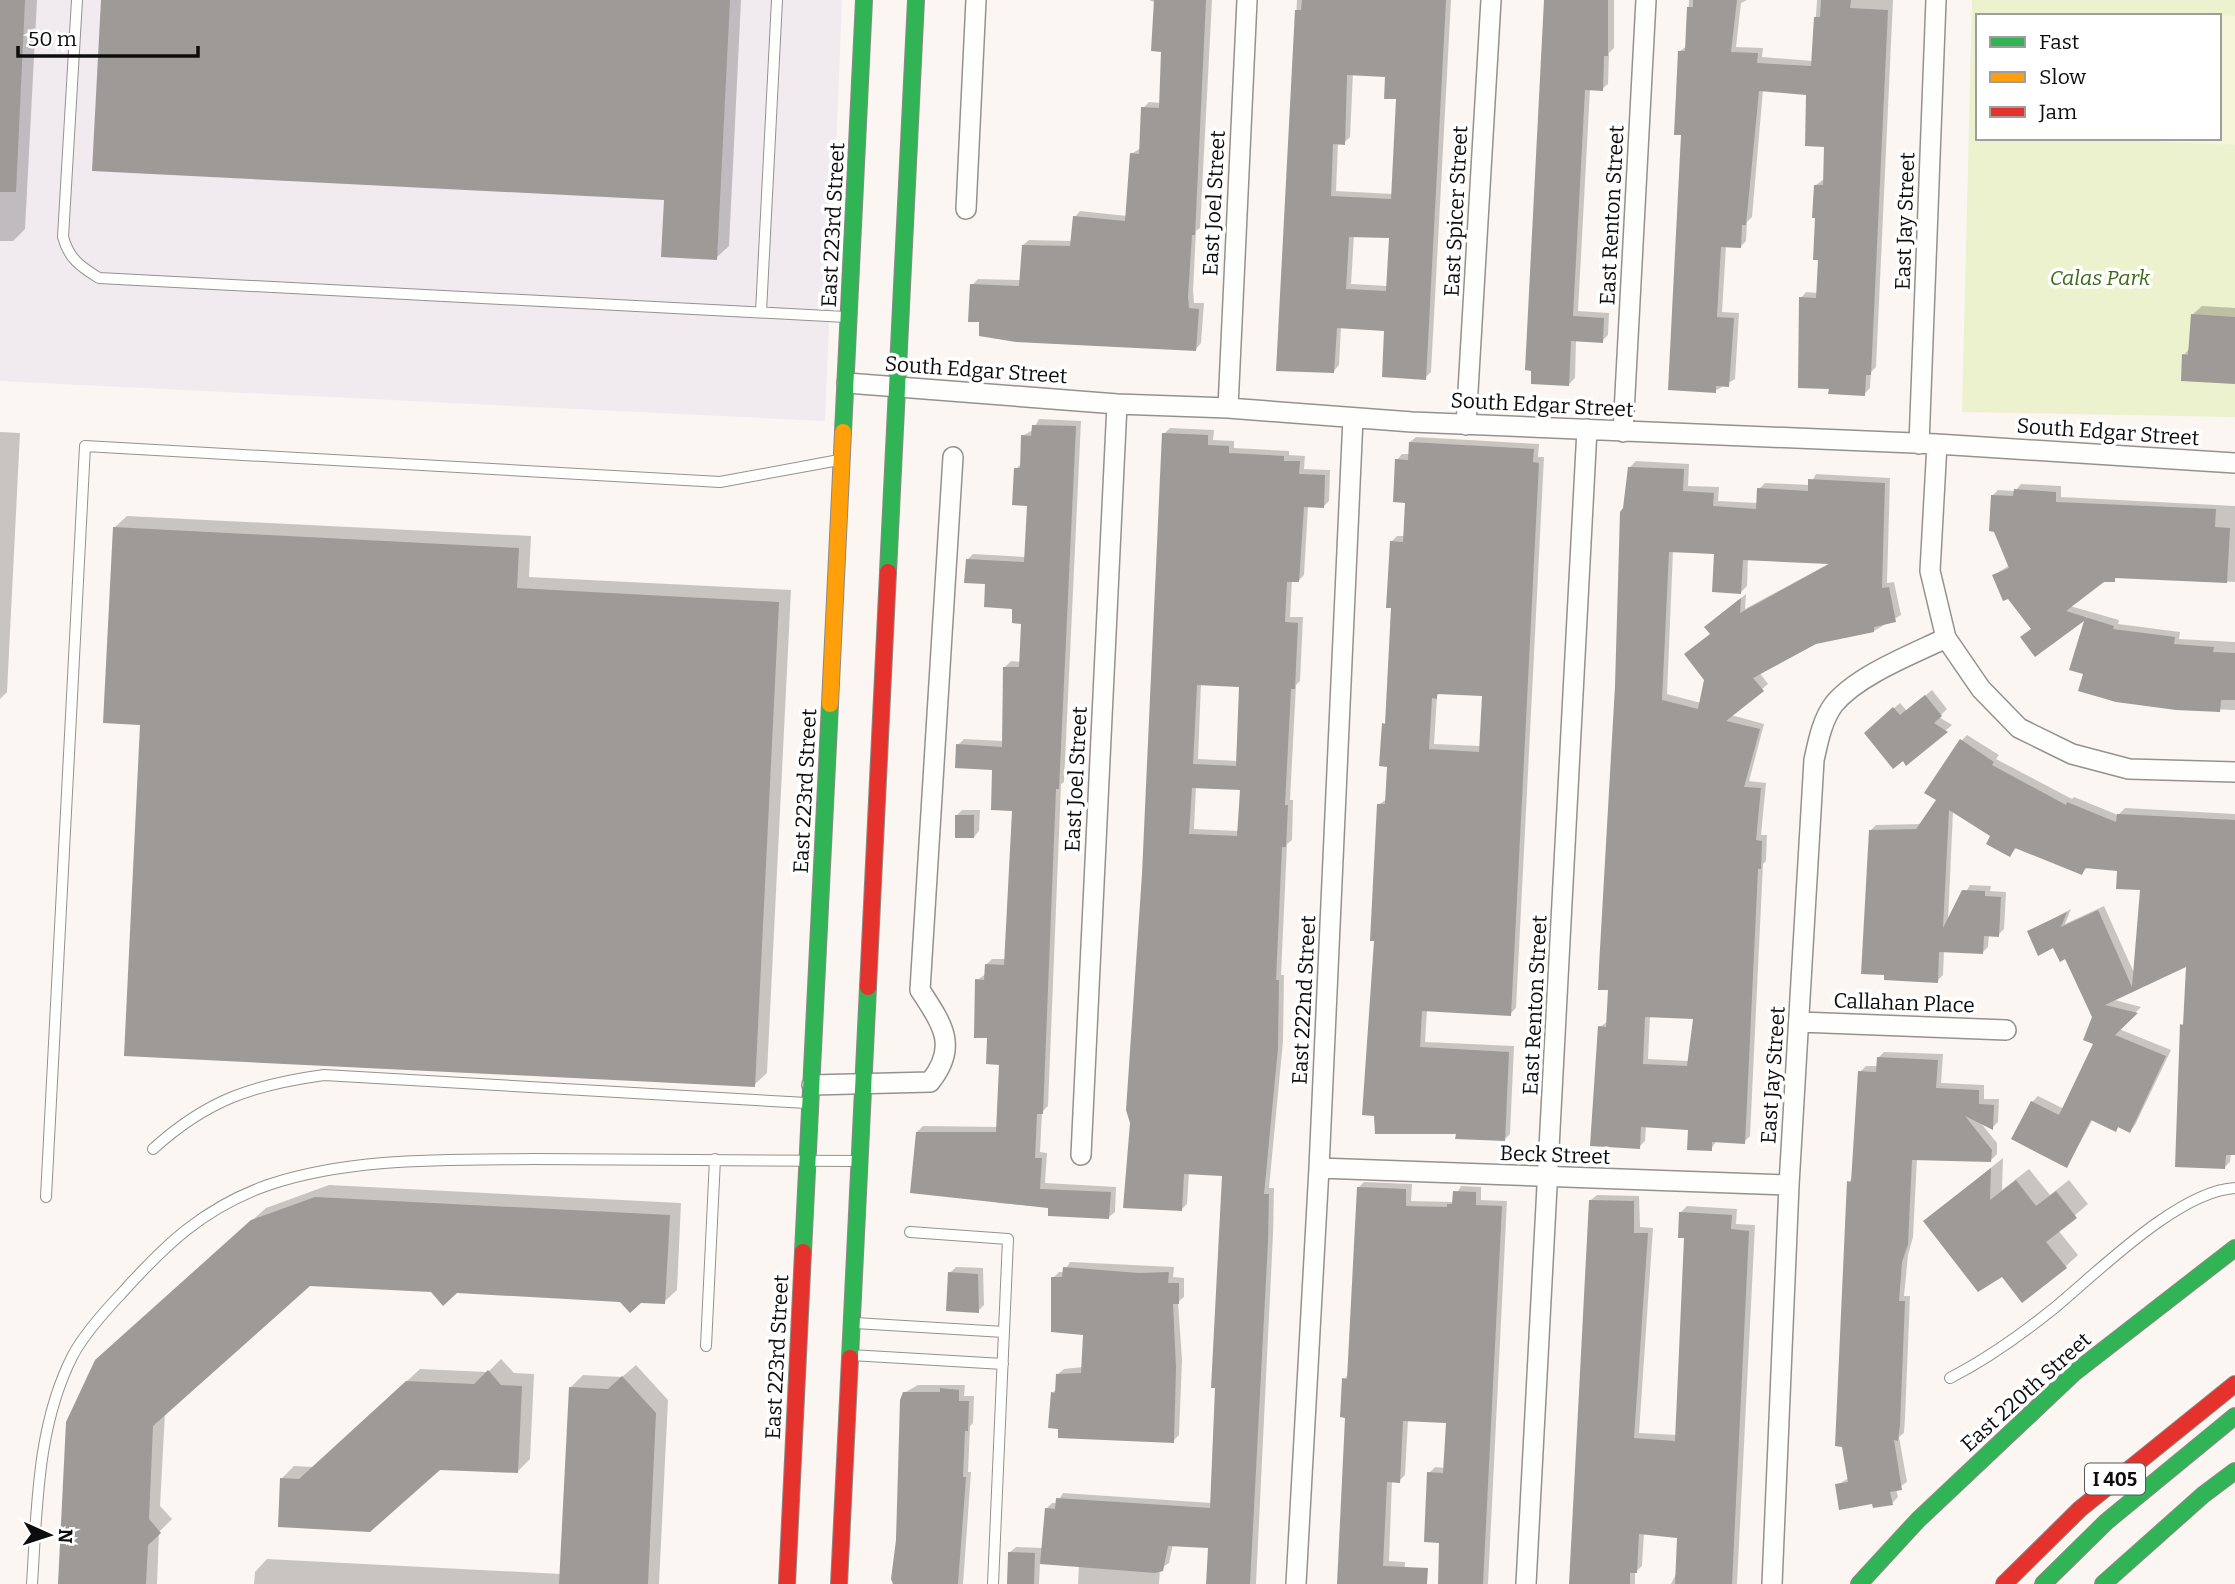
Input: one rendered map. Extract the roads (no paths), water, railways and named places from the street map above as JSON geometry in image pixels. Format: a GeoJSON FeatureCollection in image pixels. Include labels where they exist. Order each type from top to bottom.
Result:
{"type":"FeatureCollection","features":[{"type":"Feature","properties":{"kind":"main road","name":"East 223rd Street"},"geometry":{"type":"LineString","coordinates":[[787,1584],[864,0]]}},
{"type":"Feature","properties":{"kind":"main road"},"geometry":{"type":"LineString","coordinates":[[839,1584],[916,0]]}},
{"type":"Feature","properties":{"kind":"main road","name":"East 220th Street"},"geometry":{"type":"LineString","coordinates":[[1859,1584],[1917,1520],[2074,1373],[2235,1248]]}},
{"type":"Feature","properties":{"kind":"main road","name":"I 405"},"geometry":{"type":"LineString","coordinates":[[2004,1584],[2080,1509],[2235,1384]]}},
{"type":"Feature","properties":{"kind":"main road"},"geometry":{"type":"LineString","coordinates":[[2043,1584],[2106,1522],[2235,1416]]}},
{"type":"Feature","properties":{"kind":"main road"},"geometry":{"type":"LineString","coordinates":[[2145,1512],[2216,1453]]}},
{"type":"Feature","properties":{"kind":"main road"},"geometry":{"type":"LineString","coordinates":[[2103,1584],[2235,1471]]}},
{"type":"Feature","properties":{"kind":"main road"},"geometry":{"type":"LineString","coordinates":[[2065,1584],[2096,1556]]}},
{"type":"Feature","properties":{"kind":"street"},"geometry":{"type":"LineString","coordinates":[[965,209],[976,0]]}},
{"type":"Feature","properties":{"kind":"street","name":"East Joel Street"},"geometry":{"type":"LineString","coordinates":[[1228,408],[1247,0]]}},
{"type":"Feature","properties":{"kind":"street","name":"East Spicer Street"},"geometry":{"type":"LineString","coordinates":[[1466,425],[1491,0]]}},
{"type":"Feature","properties":{"kind":"street","name":"East Renton Street"},"geometry":{"type":"LineString","coordinates":[[1623,432],[1646,0]]}},
{"type":"Feature","properties":{"kind":"street","name":"East Jay Street"},"geometry":{"type":"LineString","coordinates":[[1936,0],[1928,444],[1930,571],[1947,638],[1981,689],[2019,728],[2072,754],[2129,768],[2235,772]]}},
{"type":"Feature","properties":{"kind":"street","name":"South Edgar Street"},"geometry":{"type":"LineString","coordinates":[[847,383],[1117,404],[1228,408],[1466,425],[1928,444],[2235,463]]}},
{"type":"Feature","properties":{"kind":"street","name":"East Joel Street"},"geometry":{"type":"LineString","coordinates":[[1081,1155],[1117,404]]}},
{"type":"Feature","properties":{"kind":"street","name":"East 222nd Street"},"geometry":{"type":"LineString","coordinates":[[1296,1584],[1319,1168],[1353,418]]}},
{"type":"Feature","properties":{"kind":"street","name":"East Renton Street"},"geometry":{"type":"LineString","coordinates":[[1527,1584],[1587,429]]}},
{"type":"Feature","properties":{"kind":"street"},"geometry":{"type":"LineString","coordinates":[[811,1094],[864,1085],[930,1082],[944,1065],[946,1043],[941,1022],[920,990],[953,457]]}},
{"type":"Feature","properties":{"kind":"street","name":"East Jay Street"},"geometry":{"type":"LineString","coordinates":[[1772,1584],[1789,1185],[1814,760],[1821,729],[1834,704],[1879,672],[1947,638]]}},
{"type":"Feature","properties":{"kind":"street","name":"Callahan Place"},"geometry":{"type":"LineString","coordinates":[[1800,1022],[2006,1030]]}},
{"type":"Feature","properties":{"kind":"street","name":"Beck Street"},"geometry":{"type":"LineString","coordinates":[[1319,1168],[1789,1185]]}},
{"type":"Feature","properties":{"kind":"lane"},"geometry":{"type":"LineString","coordinates":[[77,0],[63,237],[76,264],[99,278],[850,317]]}},
{"type":"Feature","properties":{"kind":"lane"},"geometry":{"type":"LineString","coordinates":[[761,312],[777,0]]}},
{"type":"Feature","properties":{"kind":"lane"},"geometry":{"type":"LineString","coordinates":[[47,1197],[85,446],[720,482],[843,459]]}},
{"type":"Feature","properties":{"kind":"lane"},"geometry":{"type":"LineString","coordinates":[[153,1149],[179,1125],[215,1102],[251,1088],[324,1075],[564,1087],[811,1094]]}},
{"type":"Feature","properties":{"kind":"lane"},"geometry":{"type":"LineString","coordinates":[[32,1584],[41,1460],[49,1420],[74,1354],[103,1313],[166,1244],[225,1203],[268,1185],[318,1172],[468,1159],[860,1161]]}},
{"type":"Feature","properties":{"kind":"lane"},"geometry":{"type":"LineString","coordinates":[[706,1346],[715,1159]]}},
{"type":"Feature","properties":{"kind":"lane"},"geometry":{"type":"LineString","coordinates":[[1950,1378],[2051,1310],[2134,1239],[2210,1191],[2235,1188]]}},
{"type":"Feature","properties":{"kind":"lane"},"geometry":{"type":"LineString","coordinates":[[910,1232],[1008,1239],[993,1584]]}},
{"type":"Feature","properties":{"kind":"lane"},"geometry":{"type":"LineString","coordinates":[[852,1323],[1004,1332]]}},
{"type":"Feature","properties":{"kind":"lane"},"geometry":{"type":"LineString","coordinates":[[851,1354],[1003,1364]]}},
{"type":"Feature","properties":{"kind":"park label","name":"Calas Park"},"geometry":{"type":"Point","coordinates":[2100,278]}}]}
